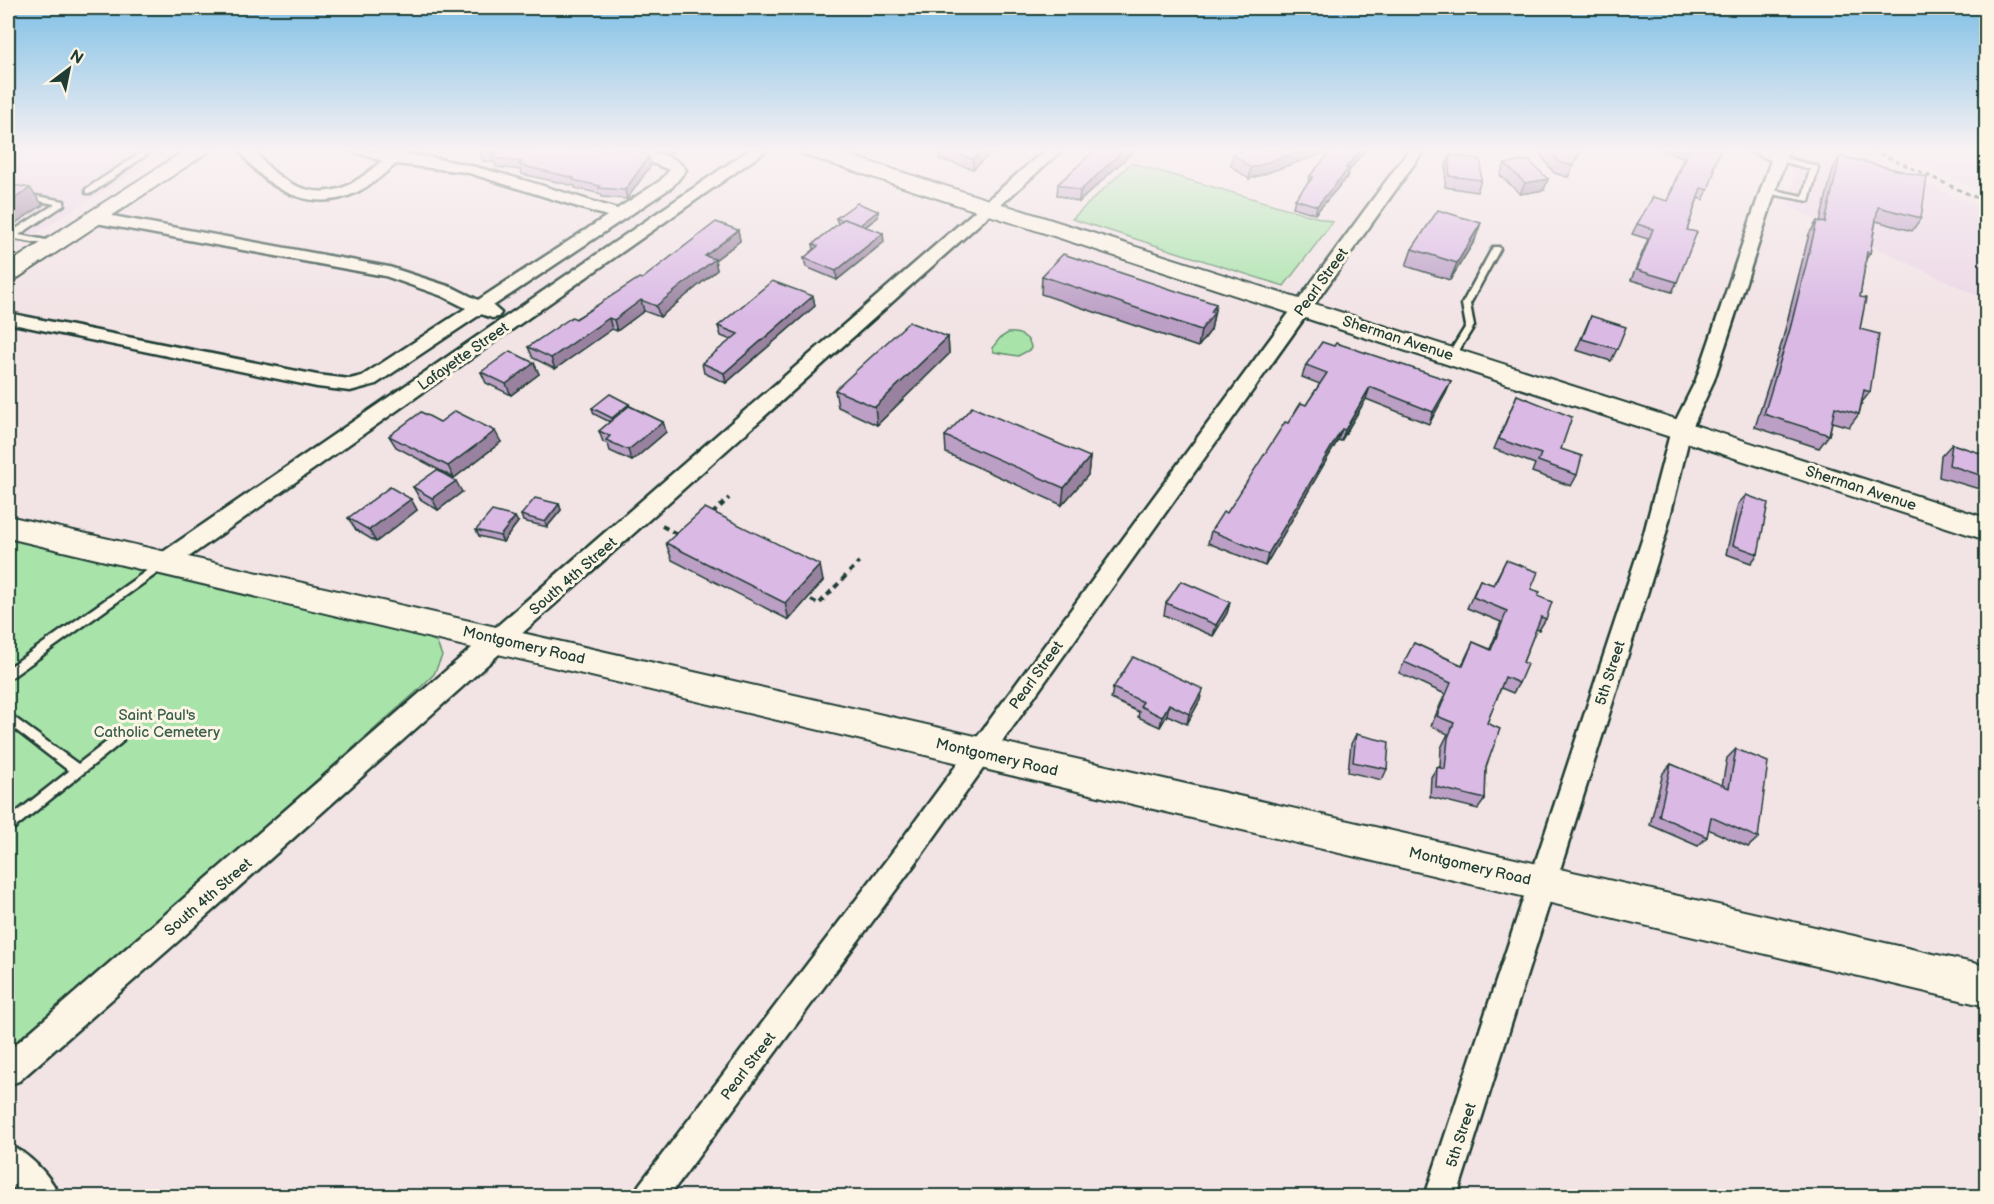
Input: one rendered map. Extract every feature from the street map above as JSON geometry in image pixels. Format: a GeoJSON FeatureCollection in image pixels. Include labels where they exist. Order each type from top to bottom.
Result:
{"type":"FeatureCollection","features":[{"type":"Feature","properties":{"kind":"street"},"geometry":{"type":"LineString","coordinates":[[8,274],[114,206]]}},
{"type":"Feature","properties":{"kind":"street"},"geometry":{"type":"LineString","coordinates":[[591,206],[620,215]]}},
{"type":"Feature","properties":{"kind":"street"},"geometry":{"type":"LineString","coordinates":[[8,318],[317,381],[350,385],[369,380],[389,369],[633,206]]}},
{"type":"Feature","properties":{"kind":"street","name":"Lafayette Street"},"geometry":{"type":"LineString","coordinates":[[165,562],[679,206]]}},
{"type":"Feature","properties":{"kind":"street","name":"Sherman Avenue"},"geometry":{"type":"LineString","coordinates":[[976,206],[1452,355],[1986,529]]}},
{"type":"Feature","properties":{"kind":"street","name":"South 4th Street"},"geometry":{"type":"LineString","coordinates":[[8,1070],[991,206]]}},
{"type":"Feature","properties":{"kind":"street","name":"Pearl Street"},"geometry":{"type":"LineString","coordinates":[[650,1197],[980,753],[1376,206]]}},
{"type":"Feature","properties":{"kind":"street","name":"5th Street"},"geometry":{"type":"LineString","coordinates":[[1441,1197],[1654,537],[1681,430],[1705,380],[1764,206]]}},
{"type":"Feature","properties":{"kind":"street"},"geometry":{"type":"LineString","coordinates":[[96,218],[389,272],[422,281],[511,323]]}},
{"type":"Feature","properties":{"kind":"street","name":"Montgomery Road"},"geometry":{"type":"LineString","coordinates":[[8,527],[501,639],[980,753],[1986,986]]}},
{"type":"Feature","properties":{"kind":"street"},"geometry":{"type":"LineString","coordinates":[[8,1160],[43,1197]]}},
{"type":"Feature","properties":{"kind":"lane"},"geometry":{"type":"LineString","coordinates":[[9,236],[55,206]]}},
{"type":"Feature","properties":{"kind":"lane"},"geometry":{"type":"LineString","coordinates":[[9,236],[55,244]]}},
{"type":"Feature","properties":{"kind":"lane"},"geometry":{"type":"LineString","coordinates":[[1452,355],[1470,326],[1466,304],[1496,249]]}},
{"type":"Feature","properties":{"kind":"lane"},"geometry":{"type":"LineString","coordinates":[[8,674],[165,562]]}},
{"type":"Feature","properties":{"kind":"lane"},"geometry":{"type":"LineString","coordinates":[[8,718],[78,771]]}},
{"type":"Feature","properties":{"kind":"lane"},"geometry":{"type":"LineString","coordinates":[[8,826],[117,740]]}},
{"type":"Feature","properties":{"kind":"path"},"geometry":{"type":"LineString","coordinates":[[703,523],[729,498]]}},
{"type":"Feature","properties":{"kind":"path"},"geometry":{"type":"LineString","coordinates":[[662,526],[686,539]]}},
{"type":"Feature","properties":{"kind":"path"},"geometry":{"type":"LineString","coordinates":[[811,600],[819,604],[859,562]]}},
{"type":"Feature","properties":{"kind":"shaded area"},"geometry":{"type":"Polygon","coordinates":[[[8,206],[79,206],[8,251],[8,206]]]}},
{"type":"Feature","properties":{"kind":"shaded area"},"geometry":{"type":"Polygon","coordinates":[[[1788,206],[1975,206],[1986,211],[1986,300],[1788,206]]]}},
{"type":"Feature","properties":{"kind":"green space"},"geometry":{"type":"Polygon","coordinates":[[[1085,206],[1279,206],[1333,222],[1284,286],[1072,219],[1085,206]]]}},
{"type":"Feature","properties":{"kind":"green space"},"geometry":{"type":"Polygon","coordinates":[[[1008,333],[1016,333],[1027,338],[1031,349],[1018,356],[994,352],[992,348],[1000,338],[1008,333]]]}},
{"type":"Feature","properties":{"kind":"green space","name":"Saint Paul's Catholic Cemetery"},"geometry":{"type":"Polygon","coordinates":[[[8,537],[425,633],[437,643],[442,656],[434,674],[415,693],[8,1054],[8,537]]]}},
{"type":"Feature","properties":{"kind":"building"},"geometry":{"type":"Polygon","coordinates":[[[853,206],[865,206],[878,211],[860,225],[836,218],[853,206]]]}},
{"type":"Feature","properties":{"kind":"building"},"geometry":{"type":"Polygon","coordinates":[[[1648,206],[1695,206],[1687,230],[1697,232],[1677,282],[1637,270],[1653,229],[1637,224],[1648,206]]]}},
{"type":"Feature","properties":{"kind":"building"},"geometry":{"type":"Polygon","coordinates":[[[1829,206],[1923,206],[1921,218],[1878,207],[1870,253],[1867,252],[1860,297],[1866,298],[1860,329],[1879,334],[1870,392],[1864,390],[1859,414],[1835,407],[1829,435],[1764,414],[1790,329],[1817,221],[1825,223],[1829,206]]]}},
{"type":"Feature","properties":{"kind":"building"},"geometry":{"type":"Polygon","coordinates":[[[1438,210],[1481,223],[1457,263],[1412,249],[1438,210]]]}},
{"type":"Feature","properties":{"kind":"building"},"geometry":{"type":"Polygon","coordinates":[[[844,219],[883,233],[836,271],[804,258],[818,246],[813,244],[844,219]]]}},
{"type":"Feature","properties":{"kind":"building"},"geometry":{"type":"Polygon","coordinates":[[[716,222],[738,230],[705,256],[715,259],[656,306],[641,300],[614,320],[609,318],[551,358],[528,347],[572,317],[576,319],[639,278],[642,279],[716,222]]]}},
{"type":"Feature","properties":{"kind":"building"},"geometry":{"type":"Polygon","coordinates":[[[1063,254],[1216,304],[1211,312],[1214,313],[1201,330],[1042,276],[1063,254]]]}},
{"type":"Feature","properties":{"kind":"building"},"geometry":{"type":"Polygon","coordinates":[[[772,281],[813,296],[724,373],[702,363],[738,334],[718,326],[772,281]]]}},
{"type":"Feature","properties":{"kind":"building"},"geometry":{"type":"Polygon","coordinates":[[[1591,316],[1626,327],[1617,349],[1582,339],[1591,316]]]}},
{"type":"Feature","properties":{"kind":"building"},"geometry":{"type":"Polygon","coordinates":[[[909,322],[948,337],[875,407],[835,390],[909,322]]]}},
{"type":"Feature","properties":{"kind":"building"},"geometry":{"type":"Polygon","coordinates":[[[1322,342],[1334,346],[1336,343],[1451,381],[1433,412],[1370,387],[1345,430],[1342,429],[1268,554],[1211,531],[1223,512],[1227,513],[1285,422],[1288,423],[1301,403],[1306,405],[1327,373],[1306,365],[1322,342]]]}},
{"type":"Feature","properties":{"kind":"building"},"geometry":{"type":"Polygon","coordinates":[[[510,351],[534,363],[506,384],[481,372],[510,351]]]}},
{"type":"Feature","properties":{"kind":"building"},"geometry":{"type":"Polygon","coordinates":[[[610,394],[629,404],[612,418],[592,408],[610,394]]]}},
{"type":"Feature","properties":{"kind":"building"},"geometry":{"type":"Polygon","coordinates":[[[1517,395],[1572,417],[1561,449],[1582,456],[1577,475],[1538,461],[1541,454],[1499,439],[1517,395]]]}},
{"type":"Feature","properties":{"kind":"building"},"geometry":{"type":"Polygon","coordinates":[[[629,406],[663,422],[628,450],[606,440],[610,436],[599,431],[629,406]]]}},
{"type":"Feature","properties":{"kind":"building"},"geometry":{"type":"Polygon","coordinates":[[[972,407],[1090,457],[1064,488],[945,436],[972,407]]]}},
{"type":"Feature","properties":{"kind":"building"},"geometry":{"type":"Polygon","coordinates":[[[455,411],[495,431],[448,466],[389,436],[421,412],[440,422],[455,411]]]}},
{"type":"Feature","properties":{"kind":"building"},"geometry":{"type":"Polygon","coordinates":[[[1952,444],[1986,455],[1986,477],[1949,465],[1952,444]]]}},
{"type":"Feature","properties":{"kind":"building"},"geometry":{"type":"Polygon","coordinates":[[[437,470],[456,481],[432,498],[413,487],[437,470]]]}},
{"type":"Feature","properties":{"kind":"building"},"geometry":{"type":"Polygon","coordinates":[[[390,487],[411,499],[369,530],[348,518],[390,487]]]}},
{"type":"Feature","properties":{"kind":"building"},"geometry":{"type":"Polygon","coordinates":[[[1746,495],[1768,503],[1758,554],[1733,545],[1746,495]]]}},
{"type":"Feature","properties":{"kind":"building"},"geometry":{"type":"Polygon","coordinates":[[[535,498],[559,504],[545,522],[521,515],[535,498]]]}},
{"type":"Feature","properties":{"kind":"building"},"geometry":{"type":"Polygon","coordinates":[[[705,508],[820,565],[785,603],[666,543],[705,508]]]}},
{"type":"Feature","properties":{"kind":"building"},"geometry":{"type":"Polygon","coordinates":[[[492,511],[515,517],[500,536],[476,530],[492,511]]]}},
{"type":"Feature","properties":{"kind":"building"},"geometry":{"type":"Polygon","coordinates":[[[1506,560],[1538,572],[1531,589],[1540,592],[1538,596],[1552,602],[1546,619],[1541,617],[1523,662],[1527,664],[1519,683],[1505,677],[1487,723],[1500,729],[1486,767],[1485,799],[1436,787],[1437,767],[1445,769],[1448,738],[1454,723],[1437,716],[1451,683],[1404,662],[1414,643],[1463,666],[1473,642],[1491,650],[1507,611],[1473,597],[1480,580],[1494,585],[1506,560]]]}},
{"type":"Feature","properties":{"kind":"building"},"geometry":{"type":"Polygon","coordinates":[[[1181,581],[1230,602],[1216,625],[1166,603],[1181,581]]]}},
{"type":"Feature","properties":{"kind":"building"},"geometry":{"type":"Polygon","coordinates":[[[1133,657],[1203,689],[1189,714],[1169,704],[1162,717],[1140,706],[1143,702],[1113,688],[1133,657]]]}},
{"type":"Feature","properties":{"kind":"building"},"geometry":{"type":"Polygon","coordinates":[[[1356,734],[1389,742],[1387,769],[1353,762],[1356,734]]]}},
{"type":"Feature","properties":{"kind":"building"},"geometry":{"type":"Polygon","coordinates":[[[1736,749],[1768,762],[1758,838],[1711,817],[1707,837],[1659,816],[1671,764],[1729,788],[1736,749]]]}}]}
